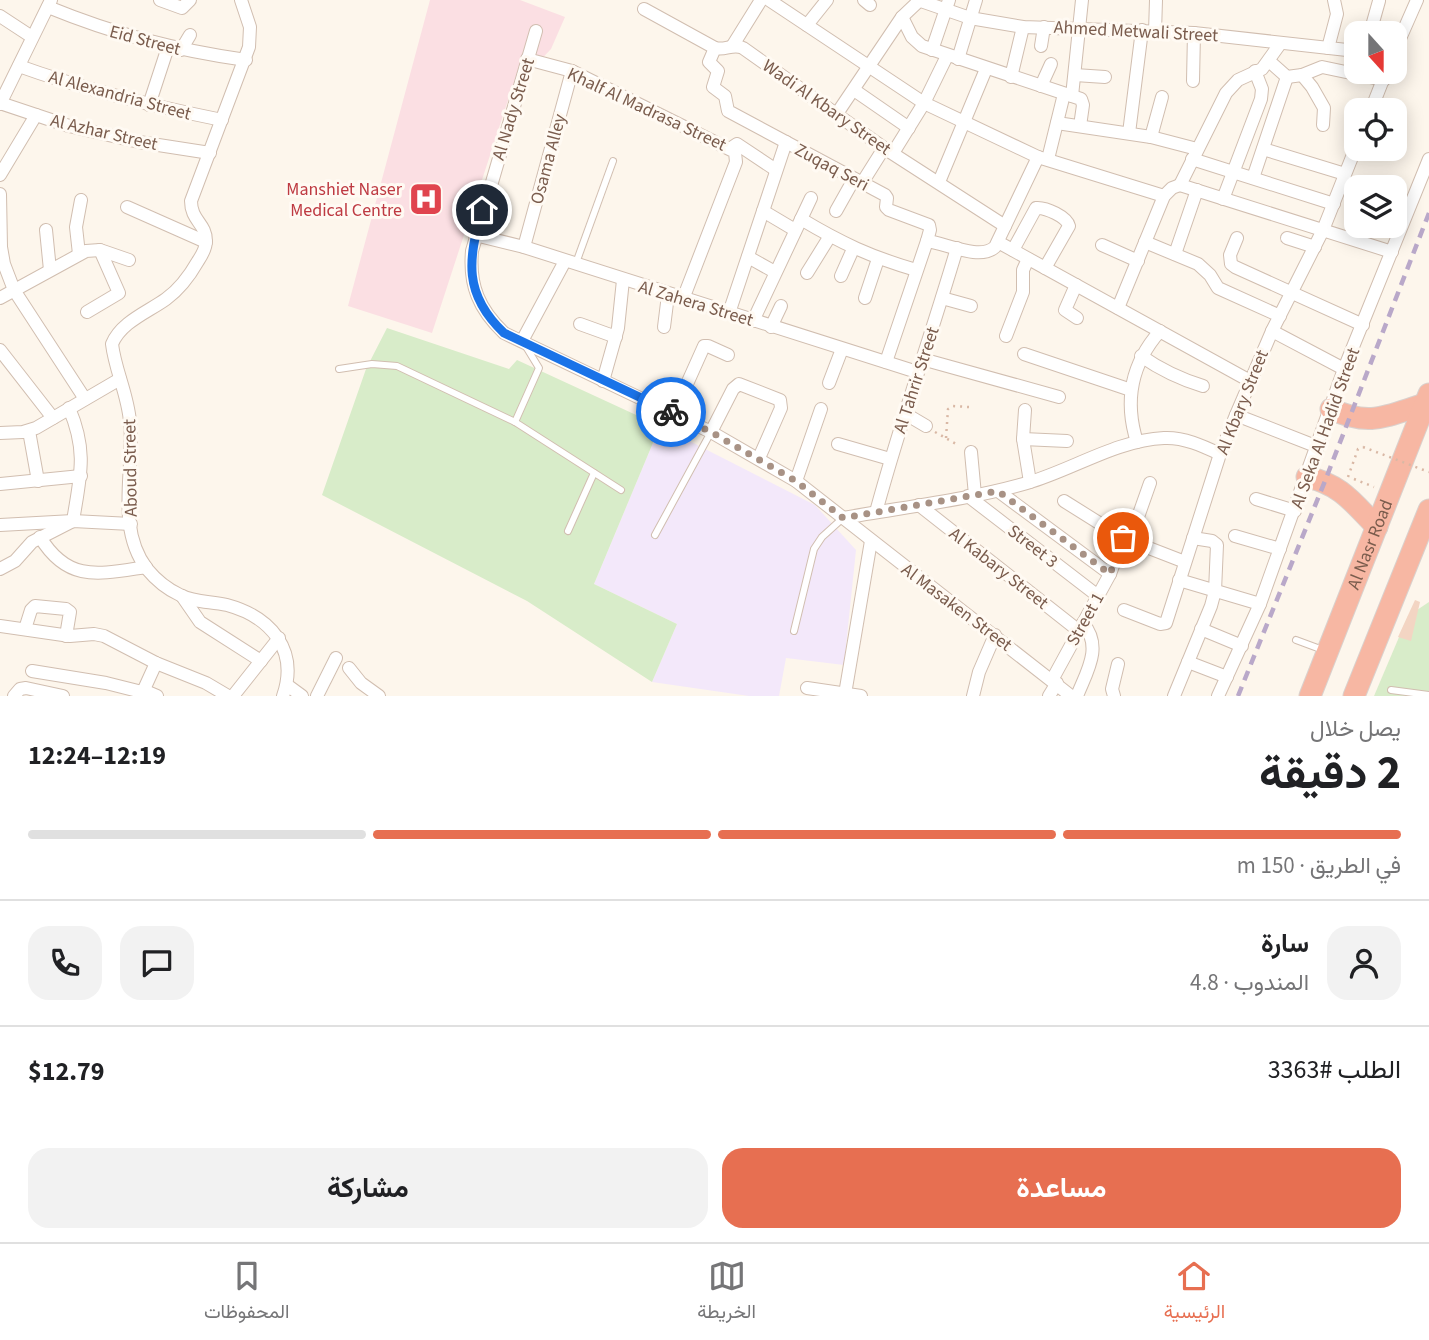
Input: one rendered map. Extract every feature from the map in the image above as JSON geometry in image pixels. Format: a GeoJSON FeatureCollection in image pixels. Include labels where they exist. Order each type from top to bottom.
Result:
{"type":"FeatureCollection","features":[{"type":"Feature","properties":{"kind":"highway"},"geometry":{"type":"LineString","coordinates":[[1331,409],[1350,418],[1370,420],[1427,399]]}},
{"type":"Feature","properties":{"kind":"highway","name":"Al Nasr Road"},"geometry":{"type":"LineString","coordinates":[[1310,696],[1427,399]]}},
{"type":"Feature","properties":{"kind":"highway"},"geometry":{"type":"LineString","coordinates":[[1307,477],[1325,481],[1338,488],[1377,527]]}},
{"type":"Feature","properties":{"kind":"highway"},"geometry":{"type":"LineString","coordinates":[[1354,696],[1429,510]]}},
{"type":"Feature","properties":{"kind":"street"},"geometry":{"type":"LineString","coordinates":[[160,0],[182,8],[190,0]]}},
{"type":"Feature","properties":{"kind":"street"},"geometry":{"type":"LineString","coordinates":[[206,242],[204,230],[191,212],[191,201],[246,60],[250,27],[241,0]]}},
{"type":"Feature","properties":{"kind":"street"},"geometry":{"type":"LineString","coordinates":[[645,9],[721,50],[733,45],[761,0]]}},
{"type":"Feature","properties":{"kind":"street"},"geometry":{"type":"LineString","coordinates":[[769,0],[869,68],[931,97],[964,122],[1043,158],[1164,196]]}},
{"type":"Feature","properties":{"kind":"street"},"geometry":{"type":"LineString","coordinates":[[807,25],[827,0]]}},
{"type":"Feature","properties":{"kind":"street"},"geometry":{"type":"LineString","coordinates":[[836,115],[902,17],[919,0]]}},
{"type":"Feature","properties":{"kind":"street","name":"Ahmed Metwali Street"},"geometry":{"type":"LineString","coordinates":[[919,0],[948,5],[970,18],[1023,27],[1194,33],[1344,50]]}},
{"type":"Feature","properties":{"kind":"street"},"geometry":{"type":"LineString","coordinates":[[836,211],[858,181],[909,128],[931,97],[953,58],[976,0]]}},
{"type":"Feature","properties":{"kind":"street"},"geometry":{"type":"LineString","coordinates":[[886,362],[927,241],[985,253],[991,251],[998,242],[1043,158],[1068,95],[1074,75],[1082,0]]}},
{"type":"Feature","properties":{"kind":"street"},"geometry":{"type":"LineString","coordinates":[[1129,133],[1156,0]]}},
{"type":"Feature","properties":{"kind":"street"},"geometry":{"type":"LineString","coordinates":[[1334,0],[1336,13]]}},
{"type":"Feature","properties":{"kind":"street"},"geometry":{"type":"LineString","coordinates":[[1328,48],[1341,0]]}},
{"type":"Feature","properties":{"kind":"street"},"geometry":{"type":"LineString","coordinates":[[1407,23],[1417,0]]}},
{"type":"Feature","properties":{"kind":"street"},"geometry":{"type":"LineString","coordinates":[[1373,21],[1379,1]]}},
{"type":"Feature","properties":{"kind":"street"},"geometry":{"type":"LineString","coordinates":[[0,104],[49,4]]}},
{"type":"Feature","properties":{"kind":"street","name":"Eid Street"},"geometry":{"type":"LineString","coordinates":[[49,4],[95,26],[168,47],[246,60]]}},
{"type":"Feature","properties":{"kind":"street"},"geometry":{"type":"LineString","coordinates":[[932,50],[948,5]]}},
{"type":"Feature","properties":{"kind":"street"},"geometry":{"type":"LineString","coordinates":[[0,16],[32,37]]}},
{"type":"Feature","properties":{"kind":"street"},"geometry":{"type":"LineString","coordinates":[[902,17],[917,43],[1083,102],[1080,126]]}},
{"type":"Feature","properties":{"kind":"street"},"geometry":{"type":"LineString","coordinates":[[1012,77],[1023,27]]}},
{"type":"Feature","properties":{"kind":"street"},"geometry":{"type":"LineString","coordinates":[[1041,46],[1044,27]]}},
{"type":"Feature","properties":{"kind":"street","name":"Al Nady Street"},"geometry":{"type":"LineString","coordinates":[[536,31],[475,235],[471,270],[473,288],[480,305],[504,333],[711,432],[759,458],[796,481],[843,518]]}},
{"type":"Feature","properties":{"kind":"street"},"geometry":{"type":"LineString","coordinates":[[1193,81],[1194,33]]}},
{"type":"Feature","properties":{"kind":"street"},"geometry":{"type":"LineString","coordinates":[[181,50],[190,35]]}},
{"type":"Feature","properties":{"kind":"street"},"geometry":{"type":"LineString","coordinates":[[1181,185],[1226,93],[1238,80],[1269,61],[1280,44]]}},
{"type":"Feature","properties":{"kind":"street","name":"Wadi Al Kbary Street"},"geometry":{"type":"LineString","coordinates":[[733,45],[743,47],[888,151],[1005,226]]}},
{"type":"Feature","properties":{"kind":"street"},"geometry":{"type":"LineString","coordinates":[[149,105],[168,47]]}},
{"type":"Feature","properties":{"kind":"street","name":"Zuqaq Seri"},"geometry":{"type":"LineString","coordinates":[[715,48],[709,62],[718,71],[713,87],[725,96],[728,111],[885,195],[886,207],[890,211],[929,225],[927,241]]}},
{"type":"Feature","properties":{"kind":"street","name":"Khalf Al Madrasa Street"},"geometry":{"type":"LineString","coordinates":[[527,59],[572,71],[731,148],[737,156],[683,299]]}},
{"type":"Feature","properties":{"kind":"street"},"geometry":{"type":"LineString","coordinates":[[1269,61],[1287,77],[1302,75],[1322,66],[1344,70]]}},
{"type":"Feature","properties":{"kind":"street"},"geometry":{"type":"LineString","coordinates":[[1041,86],[1051,64]]}},
{"type":"Feature","properties":{"kind":"street","name":"Al Alexandria Street"},"geometry":{"type":"LineString","coordinates":[[19,66],[60,81],[149,105],[222,120]]}},
{"type":"Feature","properties":{"kind":"street"},"geometry":{"type":"LineString","coordinates":[[939,182],[986,69]]}},
{"type":"Feature","properties":{"kind":"street","name":"Osama Alley"},"geometry":{"type":"LineString","coordinates":[[524,247],[572,71]]}},
{"type":"Feature","properties":{"kind":"street"},"geometry":{"type":"LineString","coordinates":[[1223,199],[1261,99],[1262,89],[1255,71]]}},
{"type":"Feature","properties":{"kind":"street"},"geometry":{"type":"LineString","coordinates":[[1074,75],[1105,77]]}},
{"type":"Feature","properties":{"kind":"street"},"geometry":{"type":"LineString","coordinates":[[1302,75],[1324,108],[1323,125]]}},
{"type":"Feature","properties":{"kind":"street"},"geometry":{"type":"LineString","coordinates":[[1253,178],[1287,77]]}},
{"type":"Feature","properties":{"kind":"street"},"geometry":{"type":"LineString","coordinates":[[854,90],[909,128]]}},
{"type":"Feature","properties":{"kind":"street"},"geometry":{"type":"LineString","coordinates":[[1151,137],[1161,97]]}},
{"type":"Feature","properties":{"kind":"street","name":"Al Azhar Street"},"geometry":{"type":"LineString","coordinates":[[0,104],[69,126],[139,142],[210,153]]}},
{"type":"Feature","properties":{"kind":"street"},"geometry":{"type":"LineString","coordinates":[[0,176],[36,115]]}},
{"type":"Feature","properties":{"kind":"street"},"geometry":{"type":"LineString","coordinates":[[1057,123],[1151,137],[1233,172],[1334,204]]}},
{"type":"Feature","properties":{"kind":"street"},"geometry":{"type":"LineString","coordinates":[[729,313],[786,142]]}},
{"type":"Feature","properties":{"kind":"street"},"geometry":{"type":"LineString","coordinates":[[731,148],[737,144],[776,170]]}},
{"type":"Feature","properties":{"kind":"street"},"geometry":{"type":"LineString","coordinates":[[1263,149],[1345,174]]}},
{"type":"Feature","properties":{"kind":"street","name":"Al Seka Al Hadid Street"},"geometry":{"type":"LineString","coordinates":[[1217,696],[1260,604],[1344,369],[1429,159]]}},
{"type":"Feature","properties":{"kind":"street","name":"Al Kbary Street"},"geometry":{"type":"LineString","coordinates":[[1124,610],[1166,623],[1220,454],[1272,331],[1323,230],[1350,161]]}},
{"type":"Feature","properties":{"kind":"street"},"geometry":{"type":"LineString","coordinates":[[1118,308],[1164,196],[1172,188],[1181,185],[1392,252]]}},
{"type":"Feature","properties":{"kind":"street"},"geometry":{"type":"LineString","coordinates":[[1175,254],[1197,190]]}},
{"type":"Feature","properties":{"kind":"street"},"geometry":{"type":"LineString","coordinates":[[0,194],[1,247],[13,290],[85,399]]}},
{"type":"Feature","properties":{"kind":"street"},"geometry":{"type":"LineString","coordinates":[[753,321],[811,198]]}},
{"type":"Feature","properties":{"kind":"street"},"geometry":{"type":"LineString","coordinates":[[79,254],[76,227],[81,200]]}},
{"type":"Feature","properties":{"kind":"street"},"geometry":{"type":"LineString","coordinates":[[127,207],[206,242]]}},
{"type":"Feature","properties":{"kind":"street"},"geometry":{"type":"LineString","coordinates":[[1013,250],[1036,208],[1065,219],[1069,226],[1045,268]]}},
{"type":"Feature","properties":{"kind":"street"},"geometry":{"type":"LineString","coordinates":[[763,211],[830,236],[878,259],[916,270]]}},
{"type":"Feature","properties":{"kind":"street"},"geometry":{"type":"LineString","coordinates":[[46,230],[50,270]]}},
{"type":"Feature","properties":{"kind":"street","name":"Al Zahera Street"},"geometry":{"type":"LineString","coordinates":[[475,235],[524,247],[668,295],[918,372]]}},
{"type":"Feature","properties":{"kind":"street"},"geometry":{"type":"LineString","coordinates":[[807,274],[830,236]]}},
{"type":"Feature","properties":{"kind":"street"},"geometry":{"type":"LineString","coordinates":[[1237,238],[1230,255],[1231,264],[1363,325]]}},
{"type":"Feature","properties":{"kind":"street"},"geometry":{"type":"LineString","coordinates":[[1287,238],[1315,247]]}},
{"type":"Feature","properties":{"kind":"street","name":"Aboud Street"},"geometry":{"type":"LineString","coordinates":[[206,242],[189,277],[169,298],[117,333],[112,344],[130,419],[127,496],[135,547],[146,567],[162,584],[182,596],[200,602],[227,605],[247,612],[265,623],[279,638]]}},
{"type":"Feature","properties":{"kind":"street"},"geometry":{"type":"LineString","coordinates":[[998,242],[1250,381]]}},
{"type":"Feature","properties":{"kind":"street"},"geometry":{"type":"LineString","coordinates":[[1145,243],[1205,268],[1218,288],[1280,316]]}},
{"type":"Feature","properties":{"kind":"street"},"geometry":{"type":"LineString","coordinates":[[1102,245],[1138,261]]}},
{"type":"Feature","properties":{"kind":"street","name":"Al Tahrir Street"},"geometry":{"type":"LineString","coordinates":[[876,512],[904,412],[957,248]]}},
{"type":"Feature","properties":{"kind":"street"},"geometry":{"type":"LineString","coordinates":[[841,276],[853,249]]}},
{"type":"Feature","properties":{"kind":"street"},"geometry":{"type":"LineString","coordinates":[[0,298],[91,250],[100,250],[129,260]]}},
{"type":"Feature","properties":{"kind":"street"},"geometry":{"type":"LineString","coordinates":[[88,312],[119,293],[100,250]]}},
{"type":"Feature","properties":{"kind":"street"},"geometry":{"type":"LineString","coordinates":[[748,257],[775,272]]}},
{"type":"Feature","properties":{"kind":"street"},"geometry":{"type":"LineString","coordinates":[[865,298],[878,259]]}},
{"type":"Feature","properties":{"kind":"street"},"geometry":{"type":"LineString","coordinates":[[1006,336],[1023,292],[1022,278],[1028,259]]}},
{"type":"Feature","properties":{"kind":"street"},"geometry":{"type":"LineString","coordinates":[[522,341],[570,263]]}},
{"type":"Feature","properties":{"kind":"street"},"geometry":{"type":"LineString","coordinates":[[603,380],[616,337],[623,280]]}},
{"type":"Feature","properties":{"kind":"street"},"geometry":{"type":"LineString","coordinates":[[1076,285],[1065,310],[1077,318]]}},
{"type":"Feature","properties":{"kind":"street"},"geometry":{"type":"LineString","coordinates":[[664,327],[668,295]]}},
{"type":"Feature","properties":{"kind":"street"},"geometry":{"type":"LineString","coordinates":[[942,298],[971,306]]}},
{"type":"Feature","properties":{"kind":"street"},"geometry":{"type":"LineString","coordinates":[[771,327],[782,306]]}},
{"type":"Feature","properties":{"kind":"street"},"geometry":{"type":"LineString","coordinates":[[580,324],[616,337]]}},
{"type":"Feature","properties":{"kind":"street"},"geometry":{"type":"LineString","coordinates":[[1137,442],[1130,408],[1130,390],[1142,356],[1160,331]]}},
{"type":"Feature","properties":{"kind":"street"},"geometry":{"type":"LineString","coordinates":[[1272,331],[1344,369]]}},
{"type":"Feature","properties":{"kind":"street"},"geometry":{"type":"LineString","coordinates":[[674,414],[704,346],[729,355]]}},
{"type":"Feature","properties":{"kind":"street"},"geometry":{"type":"LineString","coordinates":[[830,383],[842,349]]}},
{"type":"Feature","properties":{"kind":"street"},"geometry":{"type":"LineString","coordinates":[[0,350],[53,418]]}},
{"type":"Feature","properties":{"kind":"street"},"geometry":{"type":"LineString","coordinates":[[1024,355],[1130,390]]}},
{"type":"Feature","properties":{"kind":"street"},"geometry":{"type":"LineString","coordinates":[[1142,356],[1160,370],[1203,386]]}},
{"type":"Feature","properties":{"kind":"street"},"geometry":{"type":"LineString","coordinates":[[922,359],[1059,397]]}},
{"type":"Feature","properties":{"kind":"street"},"geometry":{"type":"LineString","coordinates":[[0,374],[13,366]]}},
{"type":"Feature","properties":{"kind":"street"},"geometry":{"type":"LineString","coordinates":[[0,433],[29,430],[120,379]]}},
{"type":"Feature","properties":{"kind":"street"},"geometry":{"type":"LineString","coordinates":[[711,432],[733,389],[739,384],[780,400],[781,408],[759,458]]}},
{"type":"Feature","properties":{"kind":"street"},"geometry":{"type":"LineString","coordinates":[[69,408],[78,430],[82,453],[73,521]]}},
{"type":"Feature","properties":{"kind":"street"},"geometry":{"type":"LineString","coordinates":[[796,481],[821,409]]}},
{"type":"Feature","properties":{"kind":"street"},"geometry":{"type":"LineString","coordinates":[[1025,410],[1023,439],[1030,482]]}},
{"type":"Feature","properties":{"kind":"street"},"geometry":{"type":"LineString","coordinates":[[904,412],[926,426]]}},
{"type":"Feature","properties":{"kind":"street"},"geometry":{"type":"LineString","coordinates":[[1236,415],[1318,447]]}},
{"type":"Feature","properties":{"kind":"street"},"geometry":{"type":"LineString","coordinates":[[29,430],[37,481]]}},
{"type":"Feature","properties":{"kind":"street"},"geometry":{"type":"LineString","coordinates":[[843,518],[998,491],[1030,482],[1137,442],[1166,438],[1194,442],[1220,454]]}},
{"type":"Feature","properties":{"kind":"street"},"geometry":{"type":"LineString","coordinates":[[1023,439],[1066,441]]}},
{"type":"Feature","properties":{"kind":"street"},"geometry":{"type":"LineString","coordinates":[[838,444],[890,458]]}},
{"type":"Feature","properties":{"kind":"street"},"geometry":{"type":"LineString","coordinates":[[971,452],[971,496]]}},
{"type":"Feature","properties":{"kind":"street"},"geometry":{"type":"LineString","coordinates":[[0,484],[81,476]]}},
{"type":"Feature","properties":{"kind":"street","name":"Street 1"},"geometry":{"type":"LineString","coordinates":[[1049,696],[1081,627],[1110,574],[1123,538],[1131,522],[1138,517],[1150,483]]}},
{"type":"Feature","properties":{"kind":"street"},"geometry":{"type":"LineString","coordinates":[[998,491],[1110,574]]}},
{"type":"Feature","properties":{"kind":"street","name":"Street 3"},"geometry":{"type":"LineString","coordinates":[[971,496],[1098,597]]}},
{"type":"Feature","properties":{"kind":"street"},"geometry":{"type":"LineString","coordinates":[[1256,499],[1295,511]]}},
{"type":"Feature","properties":{"kind":"street"},"geometry":{"type":"LineString","coordinates":[[1064,501],[1123,538],[1185,562]]}},
{"type":"Feature","properties":{"kind":"street","name":"Al Kabary Street"},"geometry":{"type":"LineString","coordinates":[[919,505],[1081,627]]}},
{"type":"Feature","properties":{"kind":"street","name":"Al Masaken Street"},"geometry":{"type":"LineString","coordinates":[[843,518],[1071,696]]}},
{"type":"Feature","properties":{"kind":"street"},"geometry":{"type":"LineString","coordinates":[[0,569],[15,561],[32,542],[73,521]]}},
{"type":"Feature","properties":{"kind":"street"},"geometry":{"type":"LineString","coordinates":[[0,525],[73,521],[131,524]]}},
{"type":"Feature","properties":{"kind":"street"},"geometry":{"type":"LineString","coordinates":[[1235,536],[1280,549]]}},
{"type":"Feature","properties":{"kind":"street"},"geometry":{"type":"LineString","coordinates":[[40,537],[50,553],[64,565],[81,572],[100,574],[146,567]]}},
{"type":"Feature","properties":{"kind":"street"},"geometry":{"type":"LineString","coordinates":[[1174,696],[1215,591],[1217,545],[1212,541],[1194,538]]}},
{"type":"Feature","properties":{"kind":"street"},"geometry":{"type":"LineString","coordinates":[[845,694],[871,541]]}},
{"type":"Feature","properties":{"kind":"street"},"geometry":{"type":"LineString","coordinates":[[1179,580],[1260,604]]}},
{"type":"Feature","properties":{"kind":"street"},"geometry":{"type":"LineString","coordinates":[[182,596],[200,622],[261,661]]}},
{"type":"Feature","properties":{"kind":"street"},"geometry":{"type":"LineString","coordinates":[[25,629],[33,607],[66,609],[70,612],[66,636]]}},
{"type":"Feature","properties":{"kind":"street"},"geometry":{"type":"LineString","coordinates":[[0,626],[66,636],[104,636],[156,663],[192,676],[231,696],[279,638]]}},
{"type":"Feature","properties":{"kind":"street"},"geometry":{"type":"LineString","coordinates":[[1077,696],[1094,652],[1091,634],[1081,627]]}},
{"type":"Feature","properties":{"kind":"street"},"geometry":{"type":"LineString","coordinates":[[1201,629],[1242,646]]}},
{"type":"Feature","properties":{"kind":"street"},"geometry":{"type":"LineString","coordinates":[[973,696],[979,672],[995,635]]}},
{"type":"Feature","properties":{"kind":"street"},"geometry":{"type":"LineString","coordinates":[[279,638],[288,664],[285,691],[302,696]]}},
{"type":"Feature","properties":{"kind":"street"},"geometry":{"type":"LineString","coordinates":[[317,696],[336,658]]}},
{"type":"Feature","properties":{"kind":"street"},"geometry":{"type":"LineString","coordinates":[[1188,662],[1227,677]]}},
{"type":"Feature","properties":{"kind":"street"},"geometry":{"type":"LineString","coordinates":[[142,693],[156,663]]}},
{"type":"Feature","properties":{"kind":"street"},"geometry":{"type":"LineString","coordinates":[[1114,696],[1112,689],[1118,664]]}},
{"type":"Feature","properties":{"kind":"street"},"geometry":{"type":"LineString","coordinates":[[349,668],[361,683],[379,696]]}},
{"type":"Feature","properties":{"kind":"street"},"geometry":{"type":"LineString","coordinates":[[32,671],[94,681],[158,696]]}},
{"type":"Feature","properties":{"kind":"street"},"geometry":{"type":"LineString","coordinates":[[14,696],[20,689],[26,688],[62,696]]}},
{"type":"Feature","properties":{"kind":"street"},"geometry":{"type":"LineString","coordinates":[[807,688],[861,696]]}},
{"type":"Feature","properties":{"kind":"lane"},"geometry":{"type":"LineString","coordinates":[[570,263],[613,161]]}},
{"type":"Feature","properties":{"kind":"lane"},"geometry":{"type":"LineString","coordinates":[[515,422],[539,368],[522,341]]}},
{"type":"Feature","properties":{"kind":"lane"},"geometry":{"type":"LineString","coordinates":[[339,369],[372,364],[397,366],[515,422],[621,490]]}},
{"type":"Feature","properties":{"kind":"lane"},"geometry":{"type":"LineString","coordinates":[[655,535],[711,432]]}},
{"type":"Feature","properties":{"kind":"lane"},"geometry":{"type":"LineString","coordinates":[[568,531],[594,472]]}},
{"type":"Feature","properties":{"kind":"lane"},"geometry":{"type":"LineString","coordinates":[[794,631],[814,549],[822,537],[843,518]]}},
{"type":"Feature","properties":{"kind":"lane"},"geometry":{"type":"LineString","coordinates":[[1296,640],[1328,651]]}},
{"type":"Feature","properties":{"kind":"lane"},"geometry":{"type":"LineString","coordinates":[[1391,690],[1429,695]]}},
{"type":"Feature","properties":{"kind":"path"},"geometry":{"type":"LineString","coordinates":[[946,438],[948,409],[953,406],[969,407]]}},
{"type":"Feature","properties":{"kind":"path"},"geometry":{"type":"LineString","coordinates":[[926,426],[958,445]]}},
{"type":"Feature","properties":{"kind":"path"},"geometry":{"type":"LineString","coordinates":[[1390,493],[1348,477],[1358,449],[1363,447],[1429,472]]}},
{"type":"Feature","properties":{"kind":"shaded area","name":"Manshiet Naser Medical Centre"},"geometry":{"type":"Polygon","coordinates":[[[430,0],[520,0],[565,17],[551,49],[511,91],[432,333],[348,306],[430,0]]]}},
{"type":"Feature","properties":{"kind":"shaded area"},"geometry":{"type":"Polygon","coordinates":[[[660,426],[815,505],[856,550],[844,665],[786,658],[779,696],[749,696],[652,682],[677,624],[594,584],[660,426]]]}},
{"type":"Feature","properties":{"kind":"green space"},"geometry":{"type":"Polygon","coordinates":[[[387,328],[509,369],[517,360],[660,426],[594,584],[677,624],[652,682],[527,601],[322,495],[366,369],[387,328]]]}},
{"type":"Feature","properties":{"kind":"green space"},"geometry":{"type":"Polygon","coordinates":[[[1429,602],[1429,696],[1374,696],[1408,616],[1429,602]]]}},
{"type":"Feature","properties":{"kind":"building"},"geometry":{"type":"Polygon","coordinates":[[[1415,600],[1420,602],[1411,641],[1398,637],[1415,600]]]}},
{"type":"Feature","properties":{"kind":"railway"},"geometry":{"type":"LineString","coordinates":[[1238,696],[1429,213]]}},
{"type":"Feature","properties":{"kind":"way so far"},"geometry":{"type":"LineString","coordinates":[[671,412],[759,458],[796,481],[843,518],[998,491],[1110,574],[1123,538]]}},
{"type":"Feature","properties":{"kind":"place","name":"Manshiet Naser Medical Centre"},"geometry":{"type":"Point","coordinates":[426,199]}},
{"type":"Feature","properties":{"kind":"route"},"geometry":{"type":"LineString","coordinates":[[482,210],[472,251],[471,270],[473,288],[480,305],[491,320],[504,333],[671,412]]}}]}
